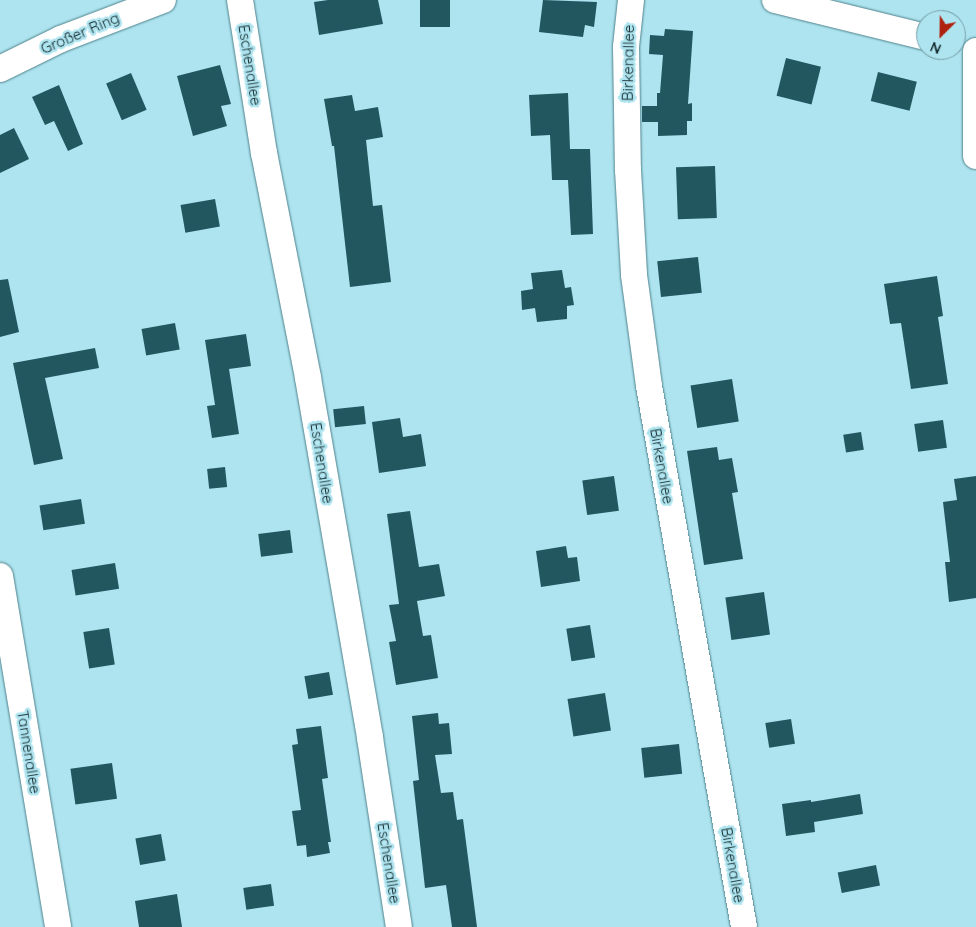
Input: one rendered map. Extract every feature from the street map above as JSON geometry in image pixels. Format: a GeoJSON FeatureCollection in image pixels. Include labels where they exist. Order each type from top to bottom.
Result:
{"type":"FeatureCollection","features":[{"type":"Feature","properties":{"kind":"street","name":"Großer Ring"},"geometry":{"type":"LineString","coordinates":[[0,69],[61,39],[162,0]]}},
{"type":"Feature","properties":{"kind":"street","name":"Eschenallee"},"geometry":{"type":"LineString","coordinates":[[240,0],[264,153],[308,378],[368,728],[399,927]]}},
{"type":"Feature","properties":{"kind":"street","name":"Birkenallee"},"geometry":{"type":"LineString","coordinates":[[631,0],[626,47],[628,170],[634,275],[648,386],[744,927]]}},
{"type":"Feature","properties":{"kind":"street"},"geometry":{"type":"LineString","coordinates":[[775,0],[916,35]]}},
{"type":"Feature","properties":{"kind":"street"},"geometry":{"type":"LineString","coordinates":[[976,50],[976,156]]}},
{"type":"Feature","properties":{"kind":"street","name":"Tannenallee"},"geometry":{"type":"LineString","coordinates":[[0,576],[58,927]]}},
{"type":"Feature","properties":{"kind":"building"},"geometry":{"type":"Polygon","coordinates":[[[328,0],[378,0],[383,24],[319,35],[314,2],[328,0]]]}},
{"type":"Feature","properties":{"kind":"building"},"geometry":{"type":"Polygon","coordinates":[[[420,0],[450,0],[450,27],[420,27],[420,0]]]}},
{"type":"Feature","properties":{"kind":"building"},"geometry":{"type":"Polygon","coordinates":[[[543,0],[597,2],[594,27],[585,25],[583,37],[539,32],[543,0]]]}},
{"type":"Feature","properties":{"kind":"building"},"geometry":{"type":"Polygon","coordinates":[[[665,29],[693,31],[688,104],[692,103],[692,121],[687,121],[687,135],[658,136],[658,122],[642,122],[642,106],[657,106],[657,93],[660,93],[663,55],[649,54],[650,35],[664,36],[665,29]]]}},
{"type":"Feature","properties":{"kind":"building"},"geometry":{"type":"Polygon","coordinates":[[[786,58],[821,67],[811,105],[777,96],[786,58]]]}},
{"type":"Feature","properties":{"kind":"building"},"geometry":{"type":"Polygon","coordinates":[[[220,65],[231,104],[221,106],[227,126],[193,136],[177,76],[220,65]]]}},
{"type":"Feature","properties":{"kind":"building"},"geometry":{"type":"Polygon","coordinates":[[[878,72],[917,82],[910,111],[871,101],[878,72]]]}},
{"type":"Feature","properties":{"kind":"building"},"geometry":{"type":"Polygon","coordinates":[[[131,73],[147,110],[122,120],[106,84],[131,73]]]}},
{"type":"Feature","properties":{"kind":"building"},"geometry":{"type":"Polygon","coordinates":[[[59,85],[83,144],[68,151],[54,121],[45,125],[32,97],[59,85]]]}},
{"type":"Feature","properties":{"kind":"building"},"geometry":{"type":"Polygon","coordinates":[[[568,93],[570,149],[590,149],[593,234],[571,235],[568,180],[552,180],[550,135],[531,136],[529,95],[568,93]]]}},
{"type":"Feature","properties":{"kind":"building"},"geometry":{"type":"Polygon","coordinates":[[[352,95],[355,111],[378,107],[383,137],[366,140],[373,206],[382,205],[391,282],[350,287],[334,146],[332,146],[324,99],[352,95]]]}},
{"type":"Feature","properties":{"kind":"building"},"geometry":{"type":"Polygon","coordinates":[[[14,128],[29,159],[0,173],[0,135],[14,128]]]}},
{"type":"Feature","properties":{"kind":"building"},"geometry":{"type":"Polygon","coordinates":[[[715,166],[717,218],[678,219],[676,167],[715,166]]]}},
{"type":"Feature","properties":{"kind":"building"},"geometry":{"type":"Polygon","coordinates":[[[215,199],[220,227],[185,233],[181,205],[215,199]]]}},
{"type":"Feature","properties":{"kind":"building"},"geometry":{"type":"Polygon","coordinates":[[[698,257],[702,293],[661,297],[657,261],[698,257]]]}},
{"type":"Feature","properties":{"kind":"building"},"geometry":{"type":"Polygon","coordinates":[[[562,270],[565,288],[571,287],[574,305],[567,306],[567,319],[537,322],[535,308],[522,310],[521,291],[533,289],[531,273],[562,270]]]}},
{"type":"Feature","properties":{"kind":"building"},"geometry":{"type":"Polygon","coordinates":[[[937,276],[943,316],[938,317],[948,384],[911,389],[901,323],[890,324],[884,284],[937,276]]]}},
{"type":"Feature","properties":{"kind":"building"},"geometry":{"type":"Polygon","coordinates":[[[8,279],[19,332],[0,337],[0,280],[8,279]]]}},
{"type":"Feature","properties":{"kind":"building"},"geometry":{"type":"Polygon","coordinates":[[[175,323],[180,350],[146,355],[142,329],[175,323]]]}},
{"type":"Feature","properties":{"kind":"building"},"geometry":{"type":"Polygon","coordinates":[[[246,334],[251,366],[229,369],[239,434],[212,438],[207,406],[215,405],[205,340],[246,334]]]}},
{"type":"Feature","properties":{"kind":"building"},"geometry":{"type":"Polygon","coordinates":[[[95,348],[99,368],[45,378],[63,459],[34,465],[13,363],[95,348]]]}},
{"type":"Feature","properties":{"kind":"building"},"geometry":{"type":"Polygon","coordinates":[[[732,379],[739,421],[697,428],[691,386],[732,379]]]}},
{"type":"Feature","properties":{"kind":"building"},"geometry":{"type":"Polygon","coordinates":[[[364,406],[366,424],[335,427],[333,409],[364,406]]]}},
{"type":"Feature","properties":{"kind":"building"},"geometry":{"type":"Polygon","coordinates":[[[400,418],[403,437],[421,434],[426,466],[379,473],[372,422],[400,418]]]}},
{"type":"Feature","properties":{"kind":"building"},"geometry":{"type":"Polygon","coordinates":[[[943,420],[947,448],[918,452],[914,424],[943,420]]]}},
{"type":"Feature","properties":{"kind":"building"},"geometry":{"type":"Polygon","coordinates":[[[861,432],[864,450],[846,453],[843,435],[861,432]]]}},
{"type":"Feature","properties":{"kind":"building"},"geometry":{"type":"Polygon","coordinates":[[[717,447],[719,460],[732,458],[738,492],[732,493],[743,559],[704,565],[687,451],[717,447]]]}},
{"type":"Feature","properties":{"kind":"building"},"geometry":{"type":"Polygon","coordinates":[[[225,467],[227,487],[209,489],[207,469],[225,467]]]}},
{"type":"Feature","properties":{"kind":"building"},"geometry":{"type":"Polygon","coordinates":[[[614,476],[619,511],[587,515],[582,480],[614,476]]]}},
{"type":"Feature","properties":{"kind":"building"},"geometry":{"type":"Polygon","coordinates":[[[976,476],[976,598],[949,602],[945,562],[950,562],[943,502],[957,500],[954,479],[976,476]]]}},
{"type":"Feature","properties":{"kind":"building"},"geometry":{"type":"Polygon","coordinates":[[[81,499],[85,524],[43,530],[40,506],[81,499]]]}},
{"type":"Feature","properties":{"kind":"building"},"geometry":{"type":"Polygon","coordinates":[[[410,511],[419,567],[439,564],[445,596],[417,601],[423,636],[431,635],[438,678],[396,685],[389,642],[396,641],[389,605],[399,604],[387,514],[410,511]]]}},
{"type":"Feature","properties":{"kind":"building"},"geometry":{"type":"Polygon","coordinates":[[[290,530],[293,553],[261,557],[258,534],[290,530]]]}},
{"type":"Feature","properties":{"kind":"building"},"geometry":{"type":"Polygon","coordinates":[[[566,546],[568,558],[577,557],[580,581],[541,587],[536,551],[566,546]]]}},
{"type":"Feature","properties":{"kind":"building"},"geometry":{"type":"Polygon","coordinates":[[[115,563],[119,589],[76,596],[72,570],[115,563]]]}},
{"type":"Feature","properties":{"kind":"building"},"geometry":{"type":"Polygon","coordinates":[[[764,592],[770,635],[731,640],[725,597],[764,592]]]}},
{"type":"Feature","properties":{"kind":"building"},"geometry":{"type":"Polygon","coordinates":[[[590,625],[595,658],[571,661],[566,629],[590,625]]]}},
{"type":"Feature","properties":{"kind":"building"},"geometry":{"type":"Polygon","coordinates":[[[109,628],[115,665],[89,669],[83,632],[109,628]]]}},
{"type":"Feature","properties":{"kind":"building"},"geometry":{"type":"Polygon","coordinates":[[[329,672],[333,695],[308,699],[304,676],[329,672]]]}},
{"type":"Feature","properties":{"kind":"building"},"geometry":{"type":"Polygon","coordinates":[[[605,693],[611,731],[573,736],[567,699],[605,693]]]}},
{"type":"Feature","properties":{"kind":"building"},"geometry":{"type":"Polygon","coordinates":[[[438,713],[439,724],[449,723],[452,754],[435,755],[441,793],[453,792],[457,820],[463,819],[477,927],[452,927],[446,885],[425,888],[413,781],[419,780],[412,716],[438,713]]]}},
{"type":"Feature","properties":{"kind":"building"},"geometry":{"type":"Polygon","coordinates":[[[791,719],[795,744],[769,748],[765,723],[791,719]]]}},
{"type":"Feature","properties":{"kind":"building"},"geometry":{"type":"Polygon","coordinates":[[[321,726],[328,778],[322,779],[331,842],[328,842],[330,853],[307,857],[306,845],[297,846],[292,811],[301,810],[292,745],[298,744],[296,729],[321,726]]]}},
{"type":"Feature","properties":{"kind":"building"},"geometry":{"type":"Polygon","coordinates":[[[679,744],[682,774],[644,778],[641,748],[679,744]]]}},
{"type":"Feature","properties":{"kind":"building"},"geometry":{"type":"Polygon","coordinates":[[[112,763],[117,799],[75,804],[70,769],[112,763]]]}},
{"type":"Feature","properties":{"kind":"building"},"geometry":{"type":"Polygon","coordinates":[[[860,794],[863,814],[814,822],[815,832],[786,836],[782,804],[811,800],[811,802],[860,794]]]}},
{"type":"Feature","properties":{"kind":"building"},"geometry":{"type":"Polygon","coordinates":[[[161,834],[166,861],[140,865],[135,839],[161,834]]]}},
{"type":"Feature","properties":{"kind":"building"},"geometry":{"type":"Polygon","coordinates":[[[876,865],[880,886],[842,893],[838,872],[876,865]]]}},
{"type":"Feature","properties":{"kind":"building"},"geometry":{"type":"Polygon","coordinates":[[[271,884],[274,906],[246,910],[243,888],[271,884]]]}},
{"type":"Feature","properties":{"kind":"building"},"geometry":{"type":"Polygon","coordinates":[[[177,894],[182,927],[139,927],[135,901],[177,894]]]}}]}
